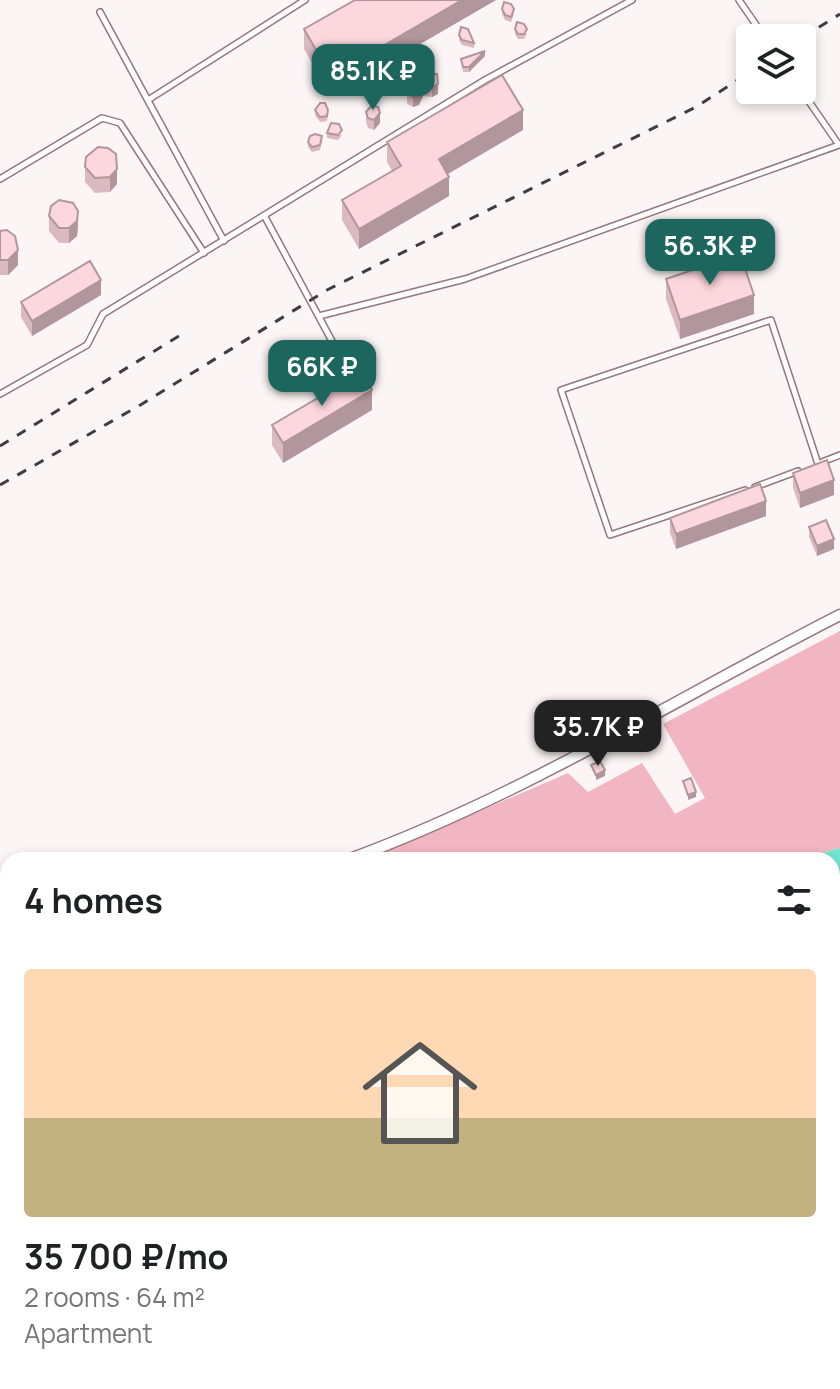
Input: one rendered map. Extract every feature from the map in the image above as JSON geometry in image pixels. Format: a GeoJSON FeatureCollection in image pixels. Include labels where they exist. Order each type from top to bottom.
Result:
{"type":"FeatureCollection","features":[{"type":"Feature","properties":{"kind":"street"},"geometry":{"type":"LineString","coordinates":[[369,852],[410,837],[526,781],[840,615]]}},
{"type":"Feature","properties":{"kind":"lane"},"geometry":{"type":"LineString","coordinates":[[148,100],[305,0]]}},
{"type":"Feature","properties":{"kind":"lane"},"geometry":{"type":"LineString","coordinates":[[0,394],[87,345],[103,314],[485,80],[632,0]]}},
{"type":"Feature","properties":{"kind":"lane"},"geometry":{"type":"LineString","coordinates":[[739,0],[755,24]]}},
{"type":"Feature","properties":{"kind":"lane"},"geometry":{"type":"LineString","coordinates":[[100,12],[224,241]]}},
{"type":"Feature","properties":{"kind":"lane"},"geometry":{"type":"LineString","coordinates":[[319,316],[465,279],[840,145],[811,104]]}},
{"type":"Feature","properties":{"kind":"lane"},"geometry":{"type":"LineString","coordinates":[[0,179],[102,118],[120,123],[204,253]]}},
{"type":"Feature","properties":{"kind":"lane"},"geometry":{"type":"LineString","coordinates":[[265,217],[353,380]]}},
{"type":"Feature","properties":{"kind":"lane"},"geometry":{"type":"LineString","coordinates":[[818,464],[771,320],[561,390],[610,535],[818,464],[840,455]]}},
{"type":"Feature","properties":{"kind":"shaded area"},"geometry":{"type":"Polygon","coordinates":[[[840,631],[840,848],[826,852],[385,852],[568,773],[588,792],[642,763],[675,814],[705,798],[663,724],[840,631]]]}},
{"type":"Feature","properties":{"kind":"building"},"geometry":{"type":"Polygon","coordinates":[[[355,0],[462,0],[331,76],[304,29],[355,0]]]}},
{"type":"Feature","properties":{"kind":"building"},"geometry":{"type":"Polygon","coordinates":[[[504,2],[514,9],[511,17],[505,15],[502,9],[504,2]]]}},
{"type":"Feature","properties":{"kind":"building"},"geometry":{"type":"Polygon","coordinates":[[[517,22],[527,29],[524,34],[518,34],[515,29],[517,22]]]}},
{"type":"Feature","properties":{"kind":"building"},"geometry":{"type":"Polygon","coordinates":[[[461,27],[468,29],[474,43],[462,40],[459,35],[461,27]]]}},
{"type":"Feature","properties":{"kind":"building"},"geometry":{"type":"Polygon","coordinates":[[[485,51],[469,67],[463,67],[461,59],[485,51]]]}},
{"type":"Feature","properties":{"kind":"building"},"geometry":{"type":"Polygon","coordinates":[[[388,62],[400,67],[400,78],[392,77],[388,62]]]}},
{"type":"Feature","properties":{"kind":"building"},"geometry":{"type":"Polygon","coordinates":[[[427,73],[437,74],[438,84],[423,86],[419,95],[413,97],[407,94],[408,83],[421,85],[427,73]]]}},
{"type":"Feature","properties":{"kind":"building"},"geometry":{"type":"Polygon","coordinates":[[[502,75],[523,110],[439,159],[449,177],[359,229],[342,200],[401,166],[387,142],[502,75]]]}},
{"type":"Feature","properties":{"kind":"building"},"geometry":{"type":"Polygon","coordinates":[[[320,103],[325,103],[327,116],[320,117],[315,110],[320,103]]]}},
{"type":"Feature","properties":{"kind":"building"},"geometry":{"type":"Polygon","coordinates":[[[372,105],[378,107],[380,113],[374,120],[368,118],[366,112],[372,105]]]}},
{"type":"Feature","properties":{"kind":"building"},"geometry":{"type":"Polygon","coordinates":[[[331,123],[339,124],[342,130],[338,135],[327,133],[331,123]]]}},
{"type":"Feature","properties":{"kind":"building"},"geometry":{"type":"Polygon","coordinates":[[[310,136],[322,136],[320,145],[312,147],[308,142],[310,136]]]}},
{"type":"Feature","properties":{"kind":"building"},"geometry":{"type":"Polygon","coordinates":[[[98,147],[108,148],[116,154],[117,169],[110,177],[95,178],[85,167],[86,157],[98,147]]]}},
{"type":"Feature","properties":{"kind":"building"},"geometry":{"type":"Polygon","coordinates":[[[59,200],[73,203],[78,211],[77,221],[69,228],[59,228],[49,216],[51,206],[59,200]]]}},
{"type":"Feature","properties":{"kind":"building"},"geometry":{"type":"Polygon","coordinates":[[[7,230],[15,236],[18,250],[8,260],[0,260],[0,231],[7,230]]]}},
{"type":"Feature","properties":{"kind":"building"},"geometry":{"type":"Polygon","coordinates":[[[740,254],[754,295],[680,320],[666,279],[740,254]]]}},
{"type":"Feature","properties":{"kind":"building"},"geometry":{"type":"Polygon","coordinates":[[[90,261],[101,280],[32,321],[21,302],[90,261]]]}},
{"type":"Feature","properties":{"kind":"building"},"geometry":{"type":"Polygon","coordinates":[[[362,372],[372,390],[283,443],[272,425],[362,372]]]}},
{"type":"Feature","properties":{"kind":"building"},"geometry":{"type":"Polygon","coordinates":[[[827,460],[834,480],[800,493],[793,473],[827,460]]]}},
{"type":"Feature","properties":{"kind":"building"},"geometry":{"type":"Polygon","coordinates":[[[760,484],[766,501],[676,534],[670,518],[760,484]]]}},
{"type":"Feature","properties":{"kind":"building"},"geometry":{"type":"Polygon","coordinates":[[[826,520],[834,539],[817,546],[809,527],[826,520]]]}},
{"type":"Feature","properties":{"kind":"building"},"geometry":{"type":"Polygon","coordinates":[[[600,761],[605,770],[596,775],[591,765],[600,761]]]}},
{"type":"Feature","properties":{"kind":"building"},"geometry":{"type":"Polygon","coordinates":[[[691,778],[696,792],[688,795],[683,781],[691,778]]]}},
{"type":"Feature","properties":{"kind":"railway"},"geometry":{"type":"LineString","coordinates":[[816,29],[840,14]]}},
{"type":"Feature","properties":{"kind":"railway"},"geometry":{"type":"LineString","coordinates":[[0,485],[142,404],[327,290],[696,107],[736,81]]}},
{"type":"Feature","properties":{"kind":"railway"},"geometry":{"type":"LineString","coordinates":[[0,446],[182,334]]}}]}
